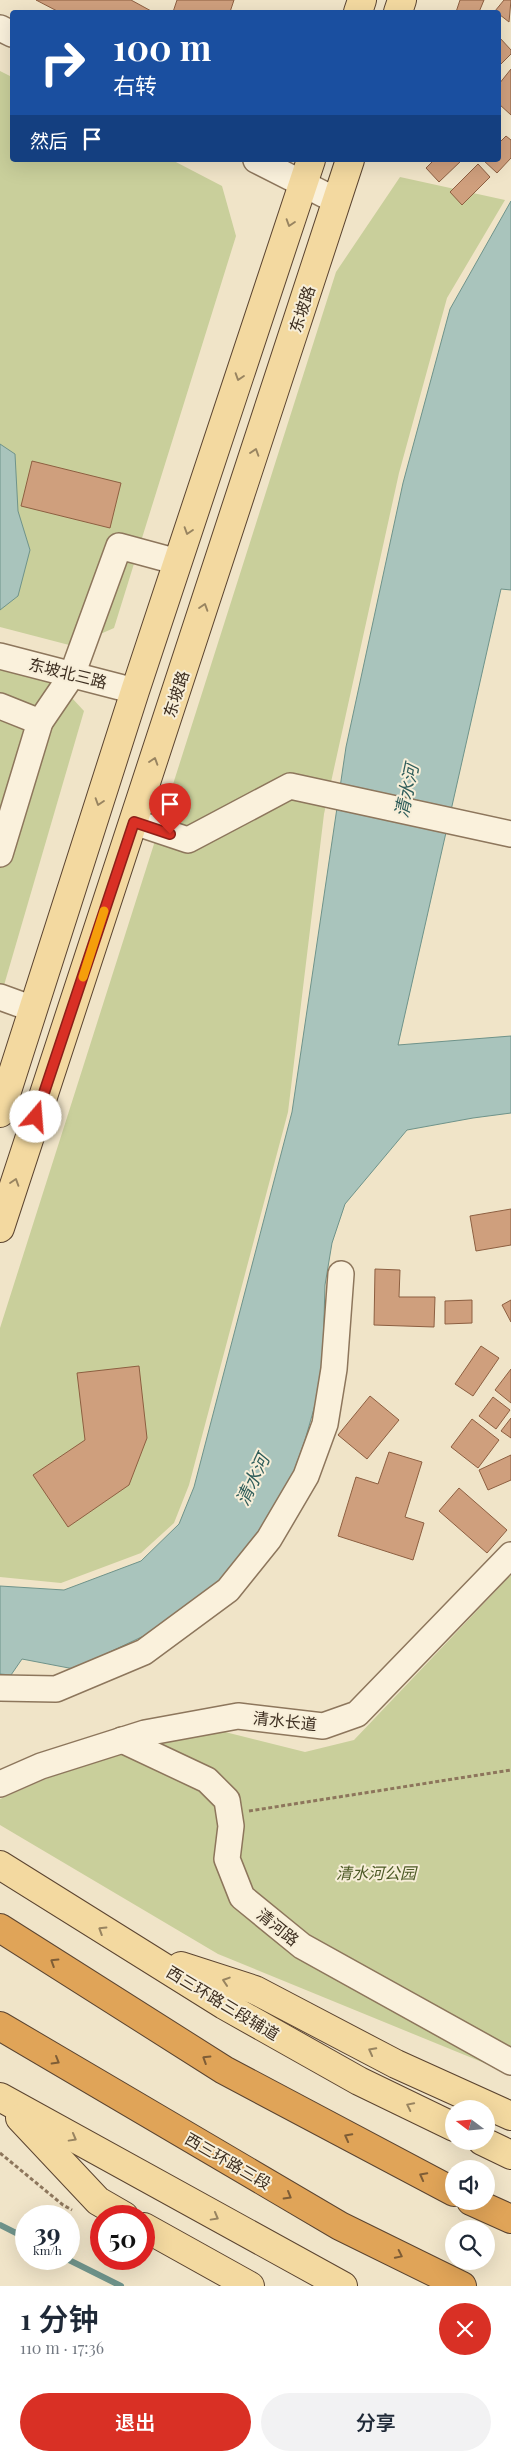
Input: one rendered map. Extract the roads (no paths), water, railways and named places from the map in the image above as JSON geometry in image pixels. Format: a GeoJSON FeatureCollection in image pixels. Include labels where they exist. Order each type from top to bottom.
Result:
{"type":"FeatureCollection","features":[{"type":"Feature","properties":{"kind":"highway"},"geometry":{"type":"LineString","coordinates":[[0,1928],[224,2070],[445,2187]]}},
{"type":"Feature","properties":{"kind":"highway","name":"西三环路三段"},"geometry":{"type":"LineString","coordinates":[[0,2026],[355,2234],[462,2286]]}},
{"type":"Feature","properties":{"kind":"highway"},"geometry":{"type":"LineString","coordinates":[[0,2032],[28,2044]]}},
{"type":"Feature","properties":{"kind":"highway"},"geometry":{"type":"LineString","coordinates":[[491,2210],[511,2219]]}},
{"type":"Feature","properties":{"kind":"main road","name":"东坡路"},"geometry":{"type":"LineString","coordinates":[[0,1228],[349,162]]}},
{"type":"Feature","properties":{"kind":"main road"},"geometry":{"type":"LineString","coordinates":[[0,1113],[135,691],[307,172]]}},
{"type":"Feature","properties":{"kind":"main road","name":"西三环路三段辅道"},"geometry":{"type":"LineString","coordinates":[[0,1865],[224,2005],[359,2081],[445,2123]]}},
{"type":"Feature","properties":{"kind":"main road"},"geometry":{"type":"LineString","coordinates":[[139,1952],[255,1990],[396,2064],[511,2116]]}},
{"type":"Feature","properties":{"kind":"main road"},"geometry":{"type":"LineString","coordinates":[[2,2099],[98,2201],[105,2205]]}},
{"type":"Feature","properties":{"kind":"main road"},"geometry":{"type":"LineString","coordinates":[[2,2099],[332,2281]]}},
{"type":"Feature","properties":{"kind":"main road"},"geometry":{"type":"LineString","coordinates":[[495,2147],[511,2155]]}},
{"type":"Feature","properties":{"kind":"main road"},"geometry":{"type":"LineString","coordinates":[[155,2233],[250,2286]]}},
{"type":"Feature","properties":{"kind":"street"},"geometry":{"type":"LineString","coordinates":[[264,162],[307,172],[337,201]]}},
{"type":"Feature","properties":{"kind":"street"},"geometry":{"type":"LineString","coordinates":[[0,854],[40,722],[72,674],[118,546],[178,562]]}},
{"type":"Feature","properties":{"kind":"street","name":"东坡北三路"},"geometry":{"type":"LineString","coordinates":[[0,656],[135,691]]}},
{"type":"Feature","properties":{"kind":"street"},"geometry":{"type":"LineString","coordinates":[[0,706],[40,722]]}},
{"type":"Feature","properties":{"kind":"street"},"geometry":{"type":"LineString","coordinates":[[134,822],[188,840],[290,786],[511,834]]}},
{"type":"Feature","properties":{"kind":"street"},"geometry":{"type":"LineString","coordinates":[[0,997],[33,1009]]}},
{"type":"Feature","properties":{"kind":"street"},"geometry":{"type":"LineString","coordinates":[[0,1688],[56,1689],[144,1652],[228,1590],[269,1539],[306,1476],[325,1424],[334,1369],[341,1274]]}},
{"type":"Feature","properties":{"kind":"street","name":"清水长道"},"geometry":{"type":"LineString","coordinates":[[0,1784],[41,1766],[145,1733],[238,1716],[323,1726],[357,1714],[511,1555]]}},
{"type":"Feature","properties":{"kind":"street","name":"清河路"},"geometry":{"type":"LineString","coordinates":[[122,1740],[207,1780],[227,1800],[230,1826],[227,1859],[242,1897],[302,1946],[511,2062]]}},
{"type":"Feature","properties":{"kind":"water","name":"清水河"},"geometry":{"type":"Polygon","coordinates":[[[511,201],[511,590],[501,589],[398,1045],[511,1036],[511,1113],[407,1130],[345,1204],[332,1243],[325,1285],[323,1353],[317,1398],[305,1440],[293,1474],[275,1508],[223,1582],[152,1632],[74,1669],[22,1659],[11,1675],[0,1674],[0,1586],[64,1590],[141,1561],[179,1524],[194,1487],[292,1112],[346,747],[403,483],[450,309],[511,201]]]}},
{"type":"Feature","properties":{"kind":"water"},"geometry":{"type":"Polygon","coordinates":[[[0,444],[15,454],[18,511],[30,550],[18,596],[0,610],[0,444]]]}},
{"type":"Feature","properties":{"kind":"waterway"},"geometry":{"type":"LineString","coordinates":[[0,2225],[15,2232]]}},
{"type":"Feature","properties":{"kind":"waterway"},"geometry":{"type":"LineString","coordinates":[[80,2266],[121,2286]]}},
{"type":"Feature","properties":{"kind":"park label","name":"清水河公园"},"geometry":{"type":"Point","coordinates":[376,1873]}}]}
